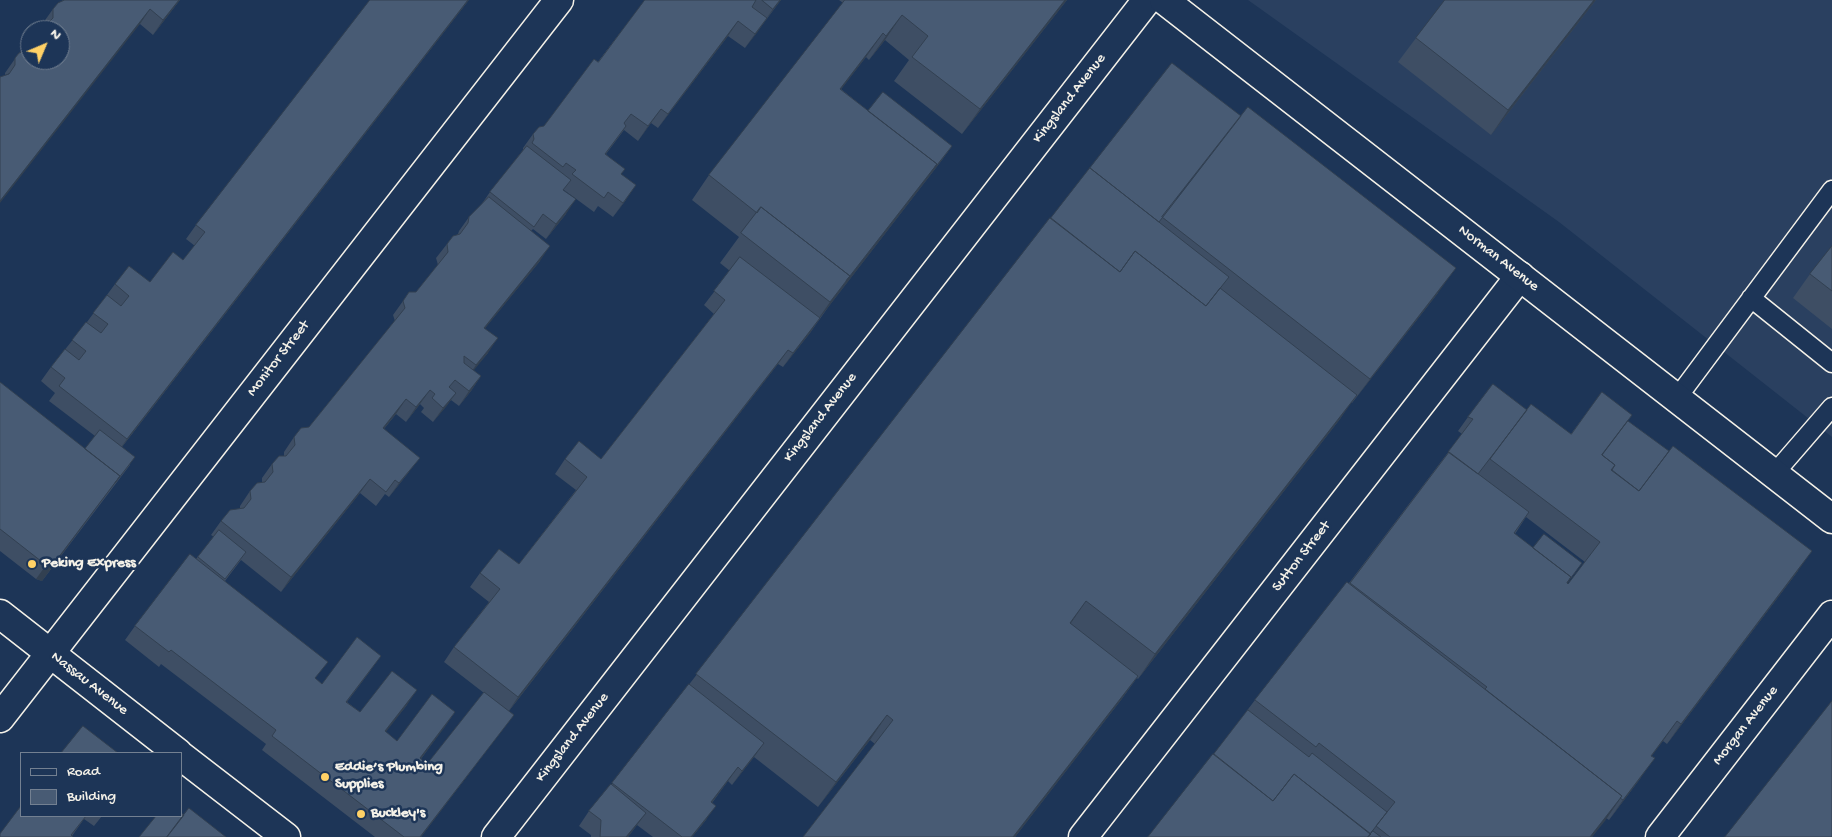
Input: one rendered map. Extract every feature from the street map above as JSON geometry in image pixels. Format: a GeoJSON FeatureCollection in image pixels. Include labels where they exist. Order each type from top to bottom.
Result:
{"type":"FeatureCollection","features":[{"type":"Feature","properties":{"kind":"street","name":"Monitor Street"},"geometry":{"type":"LineString","coordinates":[[0,718],[559,0]]}},
{"type":"Feature","properties":{"kind":"street","name":"Kingsland Avenue"},"geometry":{"type":"LineString","coordinates":[[496,837],[1147,0]]}},
{"type":"Feature","properties":{"kind":"street","name":"Norman Avenue"},"geometry":{"type":"LineString","coordinates":[[1164,0],[1832,519]]}},
{"type":"Feature","properties":{"kind":"street","name":"Sutton Street"},"geometry":{"type":"LineString","coordinates":[[1083,837],[1520,276]]}},
{"type":"Feature","properties":{"kind":"street","name":"Nassau Avenue"},"geometry":{"type":"LineString","coordinates":[[0,614],[177,752]]}},
{"type":"Feature","properties":{"kind":"street","name":"Morgan Avenue"},"geometry":{"type":"LineString","coordinates":[[1660,837],[1832,615]]}},
{"type":"Feature","properties":{"kind":"street","name":"Nassau Avenue"},"geometry":{"type":"LineString","coordinates":[[182,756],[286,837]]}},
{"type":"Feature","properties":{"kind":"lane"},"geometry":{"type":"LineString","coordinates":[[1676,398],[1832,190]]}},
{"type":"Feature","properties":{"kind":"lane"},"geometry":{"type":"LineString","coordinates":[[1751,298],[1832,363]]}},
{"type":"Feature","properties":{"kind":"lane"},"geometry":{"type":"LineString","coordinates":[[1774,474],[1832,407]]}},
{"type":"Feature","properties":{"kind":"shaded area"},"geometry":{"type":"Polygon","coordinates":[[[1248,0],[1832,0],[1832,437],[1559,222],[1248,0]]]}},
{"type":"Feature","properties":{"kind":"building"},"geometry":{"type":"Polygon","coordinates":[[[65,0],[179,0],[163,20],[150,9],[0,201],[0,77],[9,74],[15,65],[15,58],[20,53],[20,70],[70,70],[70,20],[51,20],[53,18],[53,9],[58,3],[65,0]]]}},
{"type":"Feature","properties":{"kind":"building"},"geometry":{"type":"Polygon","coordinates":[[[370,0],[468,0],[127,439],[59,386],[65,378],[51,367],[65,349],[79,360],[86,351],[72,340],[86,322],[101,333],[108,324],[93,313],[107,295],[121,306],[129,296],[115,284],[129,266],[150,282],[173,252],[183,260],[205,232],[196,225],[370,0]]]}},
{"type":"Feature","properties":{"kind":"building"},"geometry":{"type":"Polygon","coordinates":[[[645,0],[756,0],[752,7],[767,18],[755,34],[738,21],[668,114],[661,109],[648,126],[631,114],[624,123],[626,126],[605,154],[625,169],[621,174],[636,185],[623,203],[608,192],[604,198],[572,174],[576,170],[566,163],[563,167],[532,143],[534,139],[533,134],[539,127],[544,126],[594,59],[598,62],[645,0]]]}},
{"type":"Feature","properties":{"kind":"building"},"geometry":{"type":"Polygon","coordinates":[[[762,0],[780,0],[773,9],[762,0]]]}},
{"type":"Feature","properties":{"kind":"building"},"geometry":{"type":"Polygon","coordinates":[[[845,0],[1065,0],[980,109],[912,57],[928,36],[902,15],[886,36],[883,33],[840,89],[937,164],[850,276],[761,207],[757,213],[709,175],[845,0]]]}},
{"type":"Feature","properties":{"kind":"building"},"geometry":{"type":"Polygon","coordinates":[[[1445,0],[1594,0],[1508,110],[1416,38],[1445,0]]]}},
{"type":"Feature","properties":{"kind":"building"},"geometry":{"type":"Polygon","coordinates":[[[1172,63],[1241,116],[1159,222],[1090,168],[1172,63]]]}},
{"type":"Feature","properties":{"kind":"building"},"geometry":{"type":"Polygon","coordinates":[[[883,92],[952,146],[930,174],[937,164],[868,111],[883,92]]]}},
{"type":"Feature","properties":{"kind":"building"},"geometry":{"type":"Polygon","coordinates":[[[1248,107],[1456,268],[1370,379],[1162,217],[1248,107]]]}},
{"type":"Feature","properties":{"kind":"building"},"geometry":{"type":"Polygon","coordinates":[[[527,146],[571,180],[563,190],[576,199],[556,224],[543,214],[534,227],[490,192],[527,146]]]}},
{"type":"Feature","properties":{"kind":"building"},"geometry":{"type":"Polygon","coordinates":[[[1090,168],[1229,277],[1206,306],[1135,251],[1120,272],[1051,218],[1090,168]]]}},
{"type":"Feature","properties":{"kind":"building"},"geometry":{"type":"Polygon","coordinates":[[[489,197],[550,246],[484,328],[498,338],[476,365],[464,356],[464,363],[481,376],[469,391],[455,380],[449,387],[456,393],[443,408],[432,398],[435,394],[430,390],[416,407],[406,399],[383,428],[420,458],[399,483],[395,480],[386,492],[370,479],[291,577],[221,521],[230,510],[244,508],[251,499],[250,491],[257,483],[265,482],[273,472],[272,464],[279,456],[286,456],[295,445],[294,437],[301,428],[309,427],[405,308],[403,301],[409,292],[416,292],[448,252],[447,244],[453,236],[460,234],[468,223],[469,217],[489,197]]]}},
{"type":"Feature","properties":{"kind":"building"},"geometry":{"type":"Polygon","coordinates":[[[761,207],[850,276],[830,302],[741,233],[761,207]]]}},
{"type":"Feature","properties":{"kind":"building"},"geometry":{"type":"Polygon","coordinates":[[[1050,218],[1120,272],[1135,251],[1206,306],[1220,288],[1357,395],[1155,654],[1086,601],[1070,623],[1138,676],[1013,837],[803,837],[893,720],[887,715],[836,782],[696,674],[1050,218]]]}},
{"type":"Feature","properties":{"kind":"building"},"geometry":{"type":"Polygon","coordinates":[[[1832,246],[1832,291],[1810,274],[1832,246]]]}},
{"type":"Feature","properties":{"kind":"building"},"geometry":{"type":"Polygon","coordinates":[[[740,257],[820,318],[793,353],[788,350],[518,697],[454,647],[500,589],[480,573],[499,549],[519,564],[587,477],[565,459],[579,441],[601,459],[725,300],[714,291],[740,257]]]}},
{"type":"Feature","properties":{"kind":"building"},"geometry":{"type":"Polygon","coordinates":[[[0,382],[120,476],[52,566],[46,565],[0,529],[0,382]]]}},
{"type":"Feature","properties":{"kind":"building"},"geometry":{"type":"Polygon","coordinates":[[[1493,384],[1527,410],[1478,474],[1448,452],[1473,419],[1468,417],[1493,384]]]}},
{"type":"Feature","properties":{"kind":"building"},"geometry":{"type":"Polygon","coordinates":[[[1602,392],[1632,415],[1602,455],[1615,465],[1611,470],[1639,491],[1673,446],[1812,551],[1681,724],[1677,721],[1651,756],[1655,758],[1623,800],[1620,798],[1622,796],[1485,689],[1487,687],[1350,583],[1449,452],[1529,512],[1514,533],[1571,577],[1568,584],[1600,542],[1490,459],[1531,404],[1571,434],[1602,392]]]}},
{"type":"Feature","properties":{"kind":"building"},"geometry":{"type":"Polygon","coordinates":[[[1628,421],[1669,451],[1639,491],[1612,470],[1615,465],[1602,455],[1628,421]]]}},
{"type":"Feature","properties":{"kind":"building"},"geometry":{"type":"Polygon","coordinates":[[[100,430],[135,457],[115,483],[120,476],[85,449],[100,430]]]}},
{"type":"Feature","properties":{"kind":"building"},"geometry":{"type":"Polygon","coordinates":[[[219,530],[246,552],[225,579],[198,557],[219,530]]]}},
{"type":"Feature","properties":{"kind":"building"},"geometry":{"type":"Polygon","coordinates":[[[1544,534],[1582,563],[1567,583],[1571,577],[1533,548],[1544,534]]]}},
{"type":"Feature","properties":{"kind":"building"},"geometry":{"type":"Polygon","coordinates":[[[190,554],[328,662],[315,678],[322,684],[357,637],[381,656],[346,702],[360,712],[392,671],[417,690],[385,731],[397,741],[432,694],[455,712],[420,758],[427,764],[484,692],[514,715],[420,837],[404,837],[272,736],[276,730],[171,650],[169,652],[135,626],[190,554]]]}},
{"type":"Feature","properties":{"kind":"building"},"geometry":{"type":"Polygon","coordinates":[[[1347,582],[1622,796],[1590,837],[1390,837],[1376,826],[1395,802],[1319,743],[1316,747],[1255,700],[1347,582]]]}},
{"type":"Feature","properties":{"kind":"building"},"geometry":{"type":"Polygon","coordinates":[[[689,684],[764,743],[742,771],[738,767],[711,802],[716,806],[691,837],[682,837],[612,783],[689,684]]]}},
{"type":"Feature","properties":{"kind":"building"},"geometry":{"type":"Polygon","coordinates":[[[1832,701],[1832,837],[1725,837],[1832,701]]]}},
{"type":"Feature","properties":{"kind":"building"},"geometry":{"type":"Polygon","coordinates":[[[1248,710],[1309,757],[1312,753],[1387,812],[1370,834],[1294,774],[1273,801],[1214,754],[1248,710]]]}},
{"type":"Feature","properties":{"kind":"building"},"geometry":{"type":"Polygon","coordinates":[[[83,726],[117,752],[62,752],[83,726]]]}},
{"type":"Feature","properties":{"kind":"building"},"geometry":{"type":"Polygon","coordinates":[[[1213,754],[1273,801],[1294,774],[1371,834],[1368,837],[1148,837],[1213,754]]]}},
{"type":"Feature","properties":{"kind":"building"},"geometry":{"type":"Polygon","coordinates":[[[611,784],[646,813],[626,837],[600,837],[601,820],[589,811],[611,784]]]}},
{"type":"Feature","properties":{"kind":"building"},"geometry":{"type":"Polygon","coordinates":[[[20,807],[20,817],[85,817],[71,835],[73,837],[0,837],[0,834],[20,807]]]}},
{"type":"Feature","properties":{"kind":"building"},"geometry":{"type":"Polygon","coordinates":[[[189,808],[226,837],[167,837],[189,808]]]}},
{"type":"Feature","properties":{"kind":"building"},"geometry":{"type":"Polygon","coordinates":[[[182,814],[184,815],[167,837],[139,837],[155,817],[182,817],[182,814]]]}},
{"type":"Feature","properties":{"kind":"building"},"geometry":{"type":"Polygon","coordinates":[[[1373,831],[1381,837],[1368,837],[1373,831]]]}},
{"type":"Feature","properties":{"kind":"place","name":"Peking Express"},"geometry":{"type":"Point","coordinates":[32,564]}},
{"type":"Feature","properties":{"kind":"place","name":"Eddie’s Plumbing Supplies"},"geometry":{"type":"Point","coordinates":[325,777]}},
{"type":"Feature","properties":{"kind":"place","name":"Buckley's"},"geometry":{"type":"Point","coordinates":[361,814]}}]}
